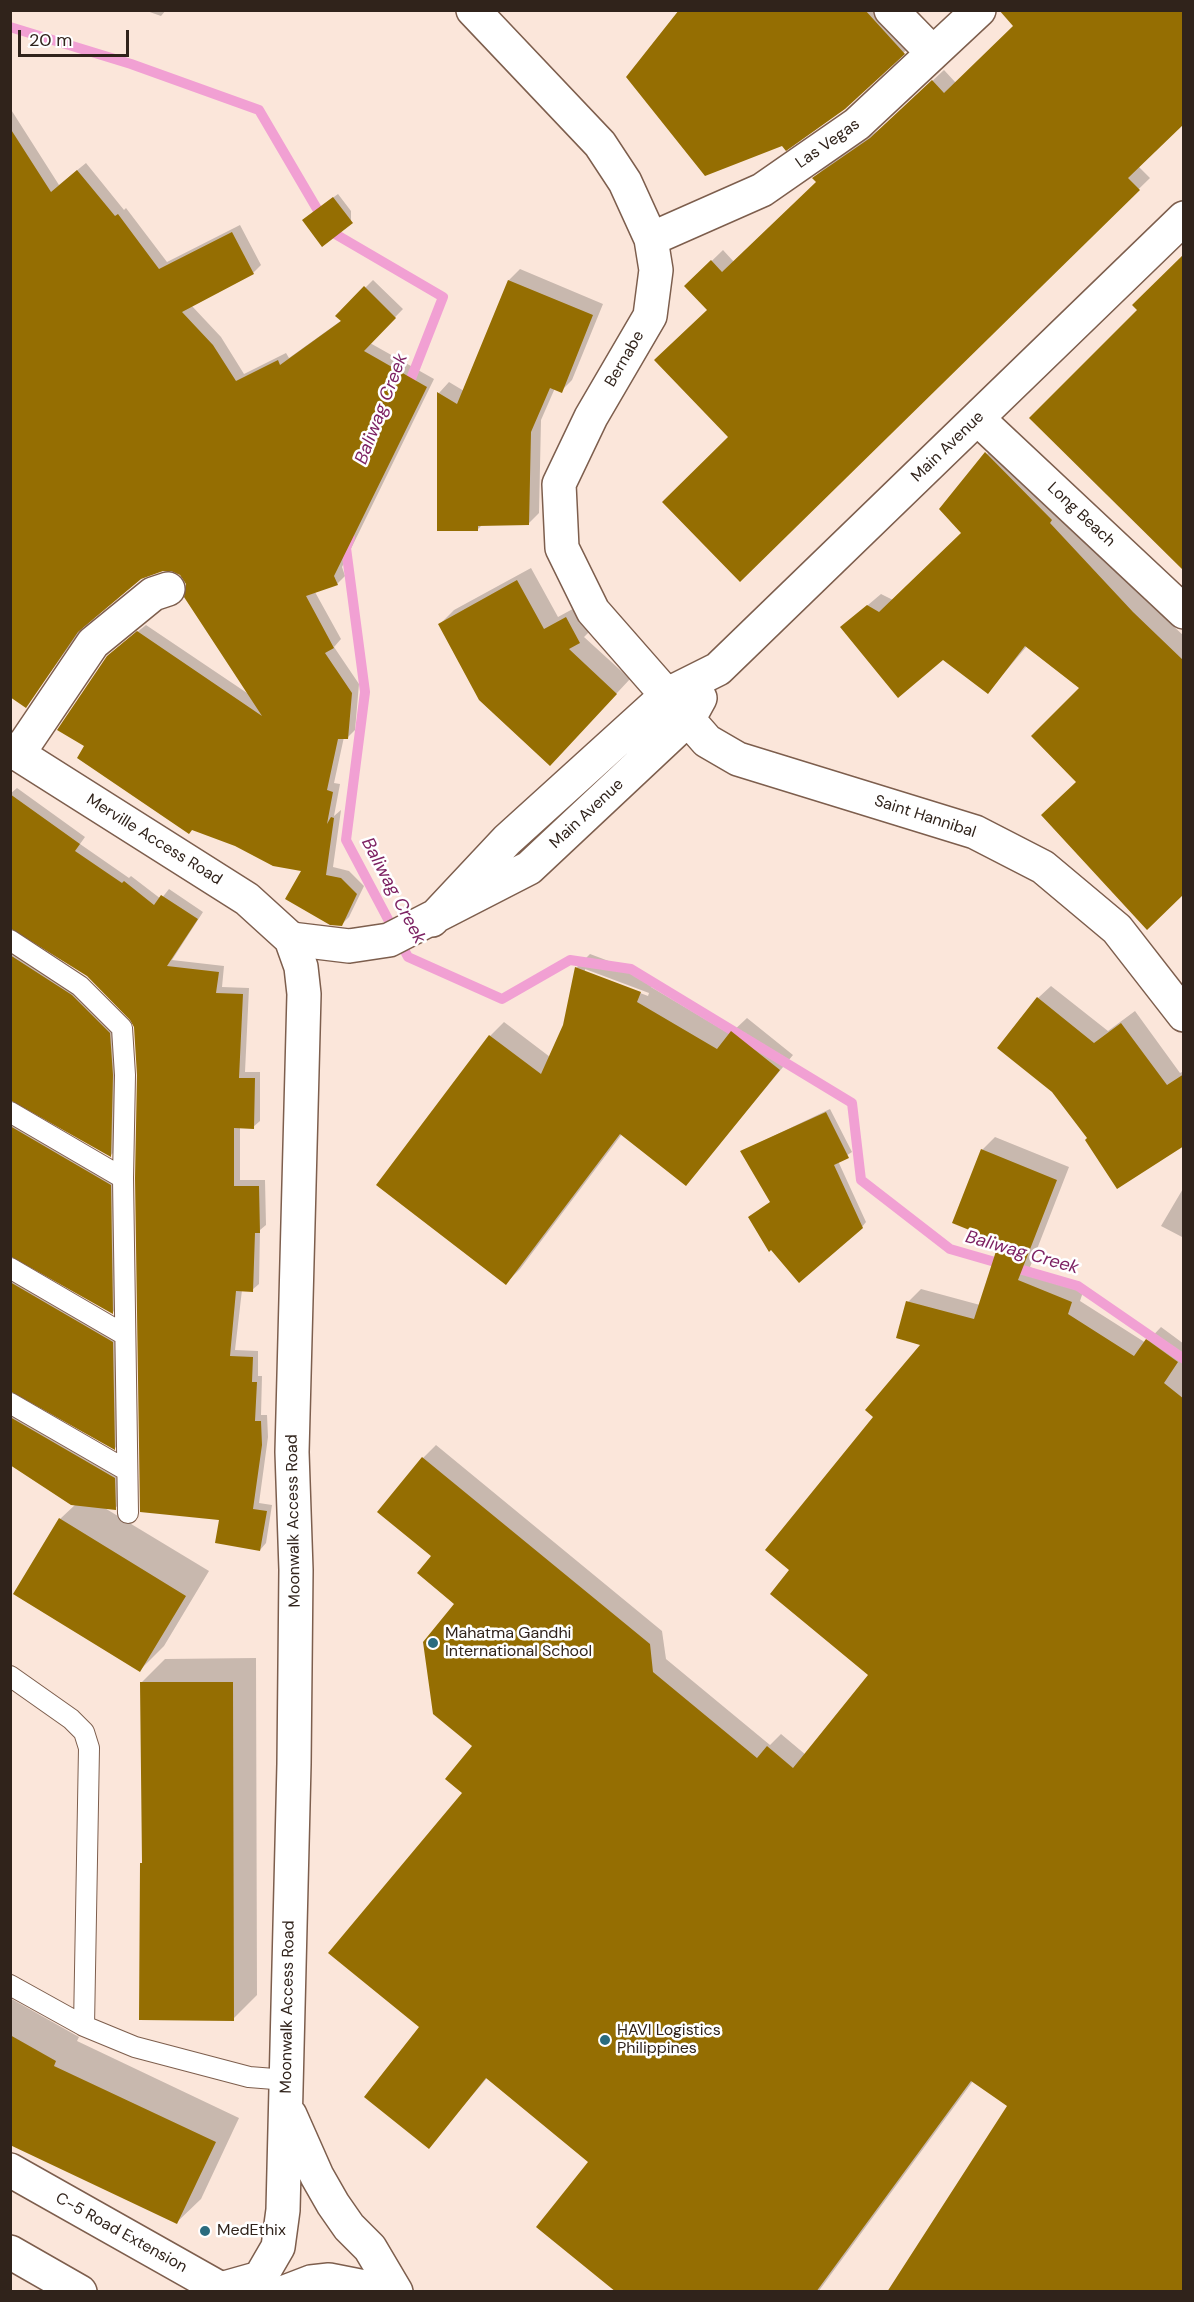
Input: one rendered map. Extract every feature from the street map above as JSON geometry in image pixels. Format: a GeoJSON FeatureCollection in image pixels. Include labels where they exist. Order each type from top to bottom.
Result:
{"type":"FeatureCollection","features":[{"type":"Feature","properties":{"kind":"main road","name":"Bernabe"},"geometry":{"type":"LineString","coordinates":[[473,10],[600,144],[626,182],[651,239],[656,270],[650,316],[591,417],[559,484],[562,548],[593,610],[689,718]]}},
{"type":"Feature","properties":{"kind":"main road"},"geometry":{"type":"LineString","coordinates":[[891,10],[933,53]]}},
{"type":"Feature","properties":{"kind":"main road","name":"Las Vegas"},"geometry":{"type":"LineString","coordinates":[[651,239],[762,190],[857,124],[979,10]]}},
{"type":"Feature","properties":{"kind":"main road","name":"Main Avenue"},"geometry":{"type":"LineString","coordinates":[[291,939],[349,946],[389,940],[432,920],[529,868],[689,718],[712,675],[1184,218]]}},
{"type":"Feature","properties":{"kind":"main road","name":"Long Beach"},"geometry":{"type":"LineString","coordinates":[[978,419],[1184,612]]}},
{"type":"Feature","properties":{"kind":"main road"},"geometry":{"type":"LineString","coordinates":[[14,751],[93,643],[153,594],[168,589]]}},
{"type":"Feature","properties":{"kind":"main road","name":"Main Avenue"},"geometry":{"type":"LineString","coordinates":[[432,920],[507,840],[668,694],[712,675]]}},
{"type":"Feature","properties":{"kind":"main road","name":"Saint Hannibal"},"geometry":{"type":"LineString","coordinates":[[689,718],[707,741],[738,759],[975,832],[1043,867],[1117,929],[1184,1015]]}},
{"type":"Feature","properties":{"kind":"main road","name":"Merville Access Road"},"geometry":{"type":"LineString","coordinates":[[14,751],[247,899],[291,939]]}},
{"type":"Feature","properties":{"kind":"main road","name":"Moonwalk Access Road"},"geometry":{"type":"LineString","coordinates":[[227,2290],[260,2278],[278,2247],[283,2210],[296,1581],[292,1452],[304,994],[301,967],[291,939]]}},
{"type":"Feature","properties":{"kind":"main road","name":"Moonwalk Access Road"},"geometry":{"type":"LineString","coordinates":[[286,2093],[328,2194],[349,2227],[370,2248],[396,2292]]}},
{"type":"Feature","properties":{"kind":"main road","name":"C-5 Road Extension"},"geometry":{"type":"LineString","coordinates":[[10,2170],[227,2290]]}},
{"type":"Feature","properties":{"kind":"main road"},"geometry":{"type":"LineString","coordinates":[[10,2252],[80,2292]]}},
{"type":"Feature","properties":{"kind":"main road"},"geometry":{"type":"LineString","coordinates":[[285,2292],[311,2282],[329,2280],[390,2292]]}},
{"type":"Feature","properties":{"kind":"lane"},"geometry":{"type":"LineString","coordinates":[[10,940],[80,986],[122,1028],[125,1075],[123,1178],[128,1513]]}},
{"type":"Feature","properties":{"kind":"lane"},"geometry":{"type":"LineString","coordinates":[[10,1112],[123,1178]]}},
{"type":"Feature","properties":{"kind":"lane"},"geometry":{"type":"LineString","coordinates":[[10,1268],[126,1335]]}},
{"type":"Feature","properties":{"kind":"lane"},"geometry":{"type":"LineString","coordinates":[[10,1403],[126,1470]]}},
{"type":"Feature","properties":{"kind":"lane"},"geometry":{"type":"LineString","coordinates":[[10,1676],[71,1719],[84,1732],[89,1748],[84,2026]]}},
{"type":"Feature","properties":{"kind":"lane"},"geometry":{"type":"LineString","coordinates":[[10,1985],[84,2026],[135,2047],[243,2075],[286,2093]]}},
{"type":"Feature","properties":{"kind":"building"},"geometry":{"type":"Polygon","coordinates":[[[679,10],[865,10],[905,54],[845,109],[786,151],[782,146],[705,176],[626,77],[679,10]]]}},
{"type":"Feature","properties":{"kind":"building"},"geometry":{"type":"Polygon","coordinates":[[[999,10],[1184,10],[1184,124],[1128,178],[1140,190],[740,582],[662,502],[728,437],[654,360],[707,310],[684,286],[711,260],[722,272],[816,182],[812,178],[870,138],[932,80],[944,93],[1013,26],[999,10]]]}},
{"type":"Feature","properties":{"kind":"building"},"geometry":{"type":"Polygon","coordinates":[[[10,128],[51,192],[77,170],[115,216],[118,214],[159,269],[232,232],[254,274],[182,312],[213,345],[236,381],[278,360],[280,365],[341,321],[335,316],[364,286],[396,318],[364,351],[427,387],[334,576],[338,585],[306,596],[334,648],[325,653],[352,693],[348,739],[338,739],[327,790],[333,792],[327,824],[331,817],[334,818],[326,875],[341,878],[357,894],[342,926],[330,925],[285,899],[301,871],[273,866],[235,846],[192,830],[189,834],[77,758],[84,746],[57,730],[107,656],[137,631],[262,716],[184,597],[186,584],[180,575],[171,571],[163,571],[141,579],[78,632],[26,708],[10,697],[10,128]]]}},
{"type":"Feature","properties":{"kind":"building"},"geometry":{"type":"Polygon","coordinates":[[[333,197],[353,223],[322,247],[302,220],[333,197]]]}},
{"type":"Feature","properties":{"kind":"building"},"geometry":{"type":"Polygon","coordinates":[[[1184,254],[1184,571],[1029,418],[1137,310],[1132,305],[1184,254]]]}},
{"type":"Feature","properties":{"kind":"building"},"geometry":{"type":"Polygon","coordinates":[[[508,280],[593,315],[562,393],[550,388],[531,432],[529,525],[478,526],[478,531],[437,531],[437,392],[457,404],[508,280]]]}},
{"type":"Feature","properties":{"kind":"building"},"geometry":{"type":"Polygon","coordinates":[[[985,452],[1052,520],[1050,523],[1133,612],[1184,661],[1184,894],[1147,930],[1041,815],[1076,782],[1031,736],[1079,688],[1025,646],[988,694],[943,660],[898,698],[840,627],[867,605],[879,612],[961,533],[939,509],[985,452]]]}},
{"type":"Feature","properties":{"kind":"building"},"geometry":{"type":"Polygon","coordinates":[[[517,580],[544,629],[566,617],[580,643],[569,649],[617,694],[550,766],[479,700],[438,624],[517,580]]]}},
{"type":"Feature","properties":{"kind":"building"},"geometry":{"type":"Polygon","coordinates":[[[10,794],[80,844],[75,851],[122,883],[124,881],[154,905],[161,895],[198,919],[167,966],[219,972],[216,993],[243,994],[239,1078],[255,1078],[254,1129],[234,1128],[234,1186],[259,1186],[260,1233],[255,1233],[253,1292],[236,1291],[230,1356],[253,1357],[252,1382],[257,1382],[255,1421],[261,1421],[262,1445],[253,1509],[267,1511],[260,1551],[215,1543],[219,1520],[140,1512],[135,1178],[137,1075],[134,1027],[130,1020],[87,976],[10,928],[10,794]]]}},
{"type":"Feature","properties":{"kind":"building"},"geometry":{"type":"Polygon","coordinates":[[[10,955],[72,995],[110,1033],[113,1075],[111,1157],[10,1100],[10,955]]]}},
{"type":"Feature","properties":{"kind":"building"},"geometry":{"type":"Polygon","coordinates":[[[575,967],[641,992],[637,1002],[717,1049],[731,1031],[780,1070],[686,1186],[620,1134],[506,1285],[376,1185],[489,1035],[541,1074],[563,1025],[575,967]]]}},
{"type":"Feature","properties":{"kind":"building"},"geometry":{"type":"Polygon","coordinates":[[[1037,997],[1094,1043],[1121,1023],[1167,1085],[1184,1074],[1184,1146],[1117,1189],[1085,1140],[1087,1138],[1052,1092],[997,1048],[1037,997]]]}},
{"type":"Feature","properties":{"kind":"building"},"geometry":{"type":"Polygon","coordinates":[[[826,1112],[849,1158],[834,1165],[863,1228],[799,1283],[771,1250],[769,1252],[748,1217],[770,1202],[740,1151],[826,1112]]]}},
{"type":"Feature","properties":{"kind":"building"},"geometry":{"type":"Polygon","coordinates":[[[10,1126],[111,1185],[113,1314],[10,1256],[10,1126]]]}},
{"type":"Feature","properties":{"kind":"building"},"geometry":{"type":"Polygon","coordinates":[[[981,1149],[1057,1180],[1018,1280],[1072,1302],[1068,1314],[1134,1356],[1146,1339],[1178,1362],[1164,1383],[1184,1399],[1184,2292],[887,2292],[1007,2106],[971,2081],[816,2292],[616,2292],[536,2227],[588,2162],[486,2078],[429,2149],[364,2097],[419,2027],[328,1953],[462,1793],[445,1779],[472,1746],[433,1714],[423,1642],[454,1604],[417,1573],[431,1556],[377,1512],[422,1457],[650,1644],[653,1672],[757,1758],[767,1746],[793,1768],[868,1675],[770,1594],[789,1570],[765,1550],[873,1417],[865,1410],[920,1345],[896,1338],[906,1301],[974,1319],[999,1242],[952,1223],[981,1149]]]}},
{"type":"Feature","properties":{"kind":"building"},"geometry":{"type":"Polygon","coordinates":[[[10,1282],[113,1342],[115,1450],[10,1391],[10,1282]]]}},
{"type":"Feature","properties":{"kind":"building"},"geometry":{"type":"Polygon","coordinates":[[[10,1417],[115,1478],[116,1510],[71,1505],[10,1465],[10,1417]]]}},
{"type":"Feature","properties":{"kind":"building"},"geometry":{"type":"Polygon","coordinates":[[[59,1518],[186,1596],[140,1672],[13,1594],[59,1518]]]}},
{"type":"Feature","properties":{"kind":"building"},"geometry":{"type":"Polygon","coordinates":[[[140,1682],[233,1682],[234,2021],[139,2020],[140,1863],[142,1863],[140,1682]]]}},
{"type":"Feature","properties":{"kind":"building"},"geometry":{"type":"Polygon","coordinates":[[[10,2035],[56,2061],[54,2066],[216,2142],[177,2224],[10,2145],[10,2035]]]}},
{"type":"Feature","properties":{"kind":"waterway","name":"Baliwag Creek"},"geometry":{"type":"LineString","coordinates":[[10,27],[131,64],[259,110],[330,231],[443,297],[407,389]]}},
{"type":"Feature","properties":{"kind":"waterway","name":"Baliwag Creek"},"geometry":{"type":"LineString","coordinates":[[350,538],[346,548],[365,692],[346,840],[408,957],[502,999],[570,960],[631,969],[852,1103],[861,1180],[950,1249],[1078,1286],[1184,1359]]}},
{"type":"Feature","properties":{"kind":"place","name":"Mahatma Gandhi International School"},"geometry":{"type":"Point","coordinates":[433,1643]}},
{"type":"Feature","properties":{"kind":"place","name":"HAVI Logistics Philippines"},"geometry":{"type":"Point","coordinates":[605,2040]}},
{"type":"Feature","properties":{"kind":"place","name":"MedEthix"},"geometry":{"type":"Point","coordinates":[205,2231]}}]}
